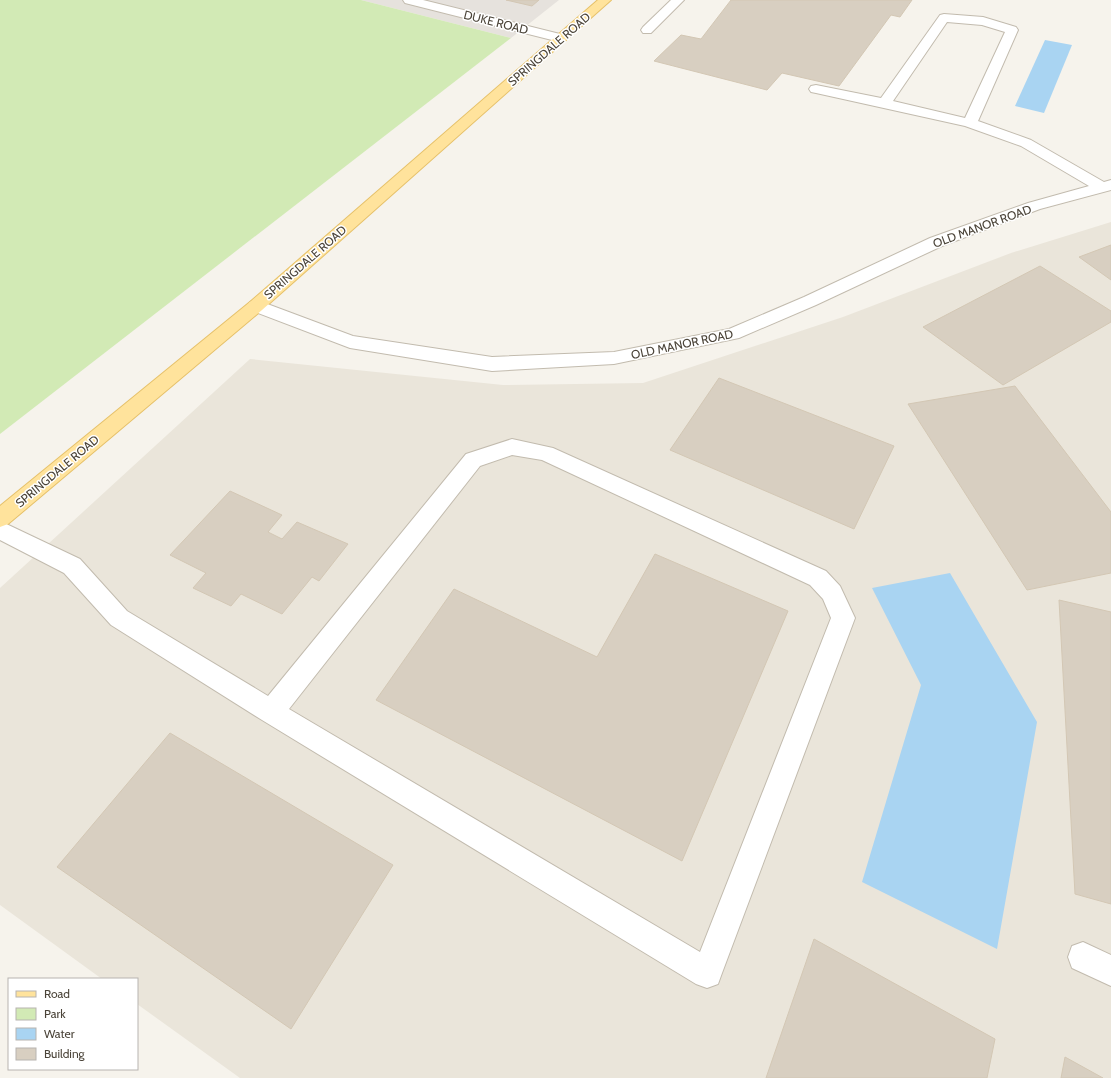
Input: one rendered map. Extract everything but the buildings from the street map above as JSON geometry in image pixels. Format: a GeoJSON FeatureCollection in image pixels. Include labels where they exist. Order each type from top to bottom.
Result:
{"type":"FeatureCollection","features":[{"type":"Feature","properties":{"kind":"main road","name":"SPRINGDALE ROAD"},"geometry":{"type":"LineString","coordinates":[[0,518],[256,306],[605,0]]}},
{"type":"Feature","properties":{"kind":"street","name":"DUKE ROAD"},"geometry":{"type":"LineString","coordinates":[[409,0],[560,38]]}},
{"type":"Feature","properties":{"kind":"street"},"geometry":{"type":"LineString","coordinates":[[647,30],[678,0]]}},
{"type":"Feature","properties":{"kind":"street"},"geometry":{"type":"LineString","coordinates":[[885,103],[944,18],[983,21],[1012,30],[970,123]]}},
{"type":"Feature","properties":{"kind":"street"},"geometry":{"type":"LineString","coordinates":[[816,89],[885,103],[970,123],[1026,143],[1106,186]]}},
{"type":"Feature","properties":{"kind":"street","name":"OLD MANOR ROAD"},"geometry":{"type":"LineString","coordinates":[[256,306],[350,342],[492,364],[614,358],[733,334],[810,301],[936,242],[1034,206],[1106,186]]}},
{"type":"Feature","properties":{"kind":"street"},"geometry":{"type":"LineString","coordinates":[[0,530],[72,566],[119,618],[271,712],[707,973],[843,618],[832,593],[818,578],[546,453],[512,447],[473,460],[271,712]]}},
{"type":"Feature","properties":{"kind":"street"},"geometry":{"type":"LineString","coordinates":[[1083,956],[1111,971]]}},
{"type":"Feature","properties":{"kind":"shaded area"},"geometry":{"type":"Polygon","coordinates":[[[361,0],[559,0],[511,38],[361,0]]]}},
{"type":"Feature","properties":{"kind":"shaded area"},"geometry":{"type":"Polygon","coordinates":[[[1111,222],[1111,1078],[240,1078],[138,1005],[138,978],[101,978],[0,905],[0,588],[250,359],[503,385],[643,383],[843,317],[1011,253],[1111,222]]]}},
{"type":"Feature","properties":{"kind":"green space"},"geometry":{"type":"Polygon","coordinates":[[[0,0],[361,0],[511,38],[0,434],[0,0]]]}},
{"type":"Feature","properties":{"kind":"water"},"geometry":{"type":"Polygon","coordinates":[[[1045,40],[1072,45],[1044,113],[1015,106],[1045,40]]]}},
{"type":"Feature","properties":{"kind":"water"},"geometry":{"type":"Polygon","coordinates":[[[950,573],[1037,722],[997,949],[862,882],[921,685],[872,588],[950,573]]]}}]}
